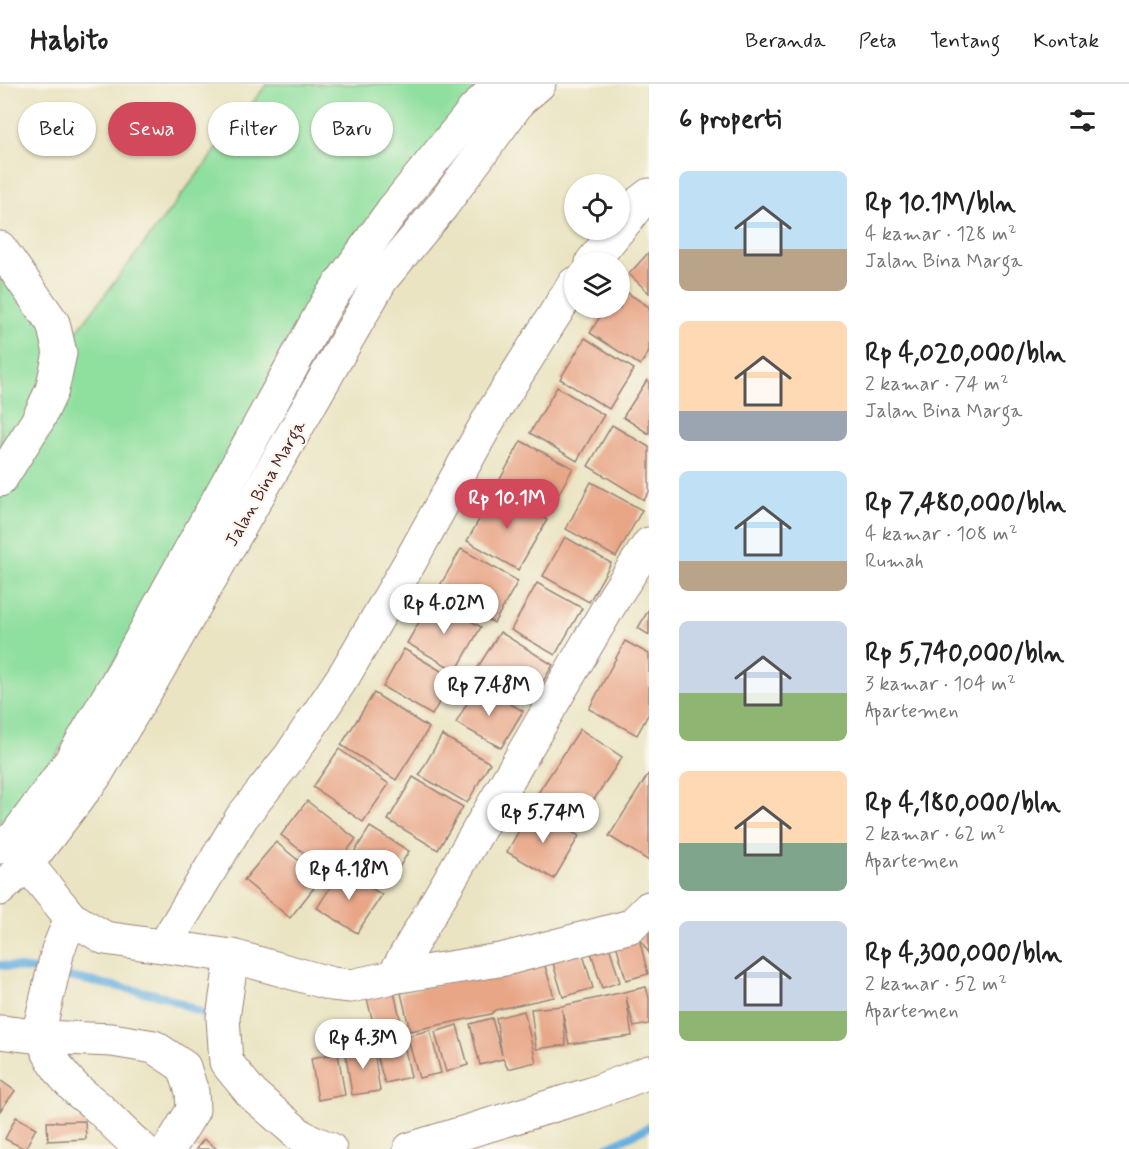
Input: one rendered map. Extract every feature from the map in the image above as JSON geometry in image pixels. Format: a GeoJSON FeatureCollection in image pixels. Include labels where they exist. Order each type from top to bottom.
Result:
{"type":"FeatureCollection","features":[{"type":"Feature","properties":{"kind":"street","name":"Jalan Bina Marga"},"geometry":{"type":"LineString","coordinates":[[0,890],[14,849],[73,757],[124,670],[328,301],[392,211],[474,110],[499,84]]}},
{"type":"Feature","properties":{"kind":"street","name":"Jalan Bina Marga"},"geometry":{"type":"LineString","coordinates":[[14,849],[95,776],[381,280],[442,206],[520,99],[539,84]]}},
{"type":"Feature","properties":{"kind":"street"},"geometry":{"type":"LineString","coordinates":[[630,215],[649,195]]}},
{"type":"Feature","properties":{"kind":"street"},"geometry":{"type":"LineString","coordinates":[[600,252],[610,240]]}},
{"type":"Feature","properties":{"kind":"street"},"geometry":{"type":"LineString","coordinates":[[0,248],[53,323],[60,353],[52,390],[38,420],[0,480]]}},
{"type":"Feature","properties":{"kind":"street"},"geometry":{"type":"LineString","coordinates":[[164,946],[242,817],[291,756],[345,674],[411,562],[493,412],[564,300]]}},
{"type":"Feature","properties":{"kind":"street"},"geometry":{"type":"LineString","coordinates":[[393,977],[615,596],[649,544]]}},
{"type":"Feature","properties":{"kind":"street"},"geometry":{"type":"LineString","coordinates":[[14,849],[71,918],[105,938],[232,956],[332,984],[351,986],[505,959],[631,926],[649,908]]}},
{"type":"Feature","properties":{"kind":"street"},"geometry":{"type":"LineString","coordinates":[[71,918],[58,950],[41,1032],[62,1074],[123,1134],[142,1149]]}},
{"type":"Feature","properties":{"kind":"street"},"geometry":{"type":"LineString","coordinates":[[232,956],[223,1018],[226,1062],[252,1094],[302,1137],[330,1149]]}},
{"type":"Feature","properties":{"kind":"street"},"geometry":{"type":"LineString","coordinates":[[0,1032],[41,1032],[154,1047],[184,1066],[192,1092],[193,1110],[169,1149]]}},
{"type":"Feature","properties":{"kind":"street"},"geometry":{"type":"LineString","coordinates":[[410,1149],[591,1094],[649,1072]]}},
{"type":"Feature","properties":{"kind":"green space"},"geometry":{"type":"Polygon","coordinates":[[[267,84],[499,84],[392,211],[0,847],[0,248],[60,353],[212,156],[299,156],[299,102],[253,102],[267,84]]]}},
{"type":"Feature","properties":{"kind":"building"},"geometry":{"type":"Polygon","coordinates":[[[649,252],[649,293],[630,273],[649,252]]]}},
{"type":"Feature","properties":{"kind":"building"},"geometry":{"type":"Polygon","coordinates":[[[630,295],[649,307],[649,352],[640,365],[590,333],[599,318],[630,318],[630,295]]]}},
{"type":"Feature","properties":{"kind":"building"},"geometry":{"type":"Polygon","coordinates":[[[585,338],[634,369],[609,409],[560,379],[585,338]]]}},
{"type":"Feature","properties":{"kind":"building"},"geometry":{"type":"Polygon","coordinates":[[[647,380],[649,381],[649,434],[623,417],[647,380]]]}},
{"type":"Feature","properties":{"kind":"building"},"geometry":{"type":"Polygon","coordinates":[[[557,387],[604,415],[577,461],[530,433],[557,387]]]}},
{"type":"Feature","properties":{"kind":"building"},"geometry":{"type":"Polygon","coordinates":[[[612,425],[649,447],[649,492],[644,500],[588,466],[612,425]]]}},
{"type":"Feature","properties":{"kind":"building"},"geometry":{"type":"Polygon","coordinates":[[[521,441],[573,468],[549,511],[498,483],[521,441]]]}},
{"type":"Feature","properties":{"kind":"building"},"geometry":{"type":"Polygon","coordinates":[[[591,482],[642,510],[616,557],[566,529],[591,482]]]}},
{"type":"Feature","properties":{"kind":"building"},"geometry":{"type":"Polygon","coordinates":[[[496,490],[547,520],[518,570],[467,541],[496,490]]]}},
{"type":"Feature","properties":{"kind":"building"},"geometry":{"type":"Polygon","coordinates":[[[565,537],[611,563],[589,602],[543,576],[565,537]]]}},
{"type":"Feature","properties":{"kind":"building"},"geometry":{"type":"Polygon","coordinates":[[[461,549],[518,581],[494,623],[437,591],[461,549]]]}},
{"type":"Feature","properties":{"kind":"building"},"geometry":{"type":"Polygon","coordinates":[[[537,583],[582,608],[555,655],[511,630],[537,583]]]}},
{"type":"Feature","properties":{"kind":"building"},"geometry":{"type":"Polygon","coordinates":[[[433,598],[481,627],[456,671],[407,643],[433,598]]]}},
{"type":"Feature","properties":{"kind":"building"},"geometry":{"type":"Polygon","coordinates":[[[649,609],[649,635],[638,628],[649,609]]]}},
{"type":"Feature","properties":{"kind":"building"},"geometry":{"type":"Polygon","coordinates":[[[500,632],[553,665],[530,703],[476,670],[500,632]]]}},
{"type":"Feature","properties":{"kind":"building"},"geometry":{"type":"Polygon","coordinates":[[[625,641],[649,654],[649,713],[637,735],[589,709],[625,641]]]}},
{"type":"Feature","properties":{"kind":"building"},"geometry":{"type":"Polygon","coordinates":[[[404,649],[453,678],[432,715],[383,687],[404,649]]]}},
{"type":"Feature","properties":{"kind":"building"},"geometry":{"type":"Polygon","coordinates":[[[477,685],[523,711],[501,748],[456,723],[477,685]]]}},
{"type":"Feature","properties":{"kind":"building"},"geometry":{"type":"Polygon","coordinates":[[[374,693],[429,728],[396,780],[341,745],[374,693]]]}},
{"type":"Feature","properties":{"kind":"building"},"geometry":{"type":"Polygon","coordinates":[[[580,729],[622,757],[578,824],[536,796],[580,729]]]}},
{"type":"Feature","properties":{"kind":"building"},"geometry":{"type":"Polygon","coordinates":[[[442,735],[490,763],[467,803],[419,775],[442,735]]]}},
{"type":"Feature","properties":{"kind":"building"},"geometry":{"type":"Polygon","coordinates":[[[339,749],[389,784],[363,822],[313,787],[339,749]]]}},
{"type":"Feature","properties":{"kind":"building"},"geometry":{"type":"Polygon","coordinates":[[[649,773],[649,861],[609,836],[649,773]]]}},
{"type":"Feature","properties":{"kind":"building"},"geometry":{"type":"Polygon","coordinates":[[[413,777],[463,807],[438,850],[388,820],[413,777]]]}},
{"type":"Feature","properties":{"kind":"building"},"geometry":{"type":"Polygon","coordinates":[[[307,801],[356,839],[330,873],[281,835],[307,801]]]}},
{"type":"Feature","properties":{"kind":"building"},"geometry":{"type":"Polygon","coordinates":[[[531,809],[579,836],[554,879],[507,852],[531,809]]]}},
{"type":"Feature","properties":{"kind":"building"},"geometry":{"type":"Polygon","coordinates":[[[370,827],[409,851],[388,886],[348,862],[370,827]]]}},
{"type":"Feature","properties":{"kind":"building"},"geometry":{"type":"Polygon","coordinates":[[[276,842],[321,879],[290,918],[244,880],[276,842]]]}},
{"type":"Feature","properties":{"kind":"building"},"geometry":{"type":"Polygon","coordinates":[[[342,869],[382,895],[357,933],[317,908],[342,869]]]}},
{"type":"Feature","properties":{"kind":"building"},"geometry":{"type":"Polygon","coordinates":[[[649,930],[649,953],[639,938],[649,930]]]}},
{"type":"Feature","properties":{"kind":"building"},"geometry":{"type":"Polygon","coordinates":[[[639,938],[648,974],[626,980],[616,944],[639,938]]]}},
{"type":"Feature","properties":{"kind":"building"},"geometry":{"type":"Polygon","coordinates":[[[609,946],[620,982],[602,988],[591,952],[609,946]]]}},
{"type":"Feature","properties":{"kind":"building"},"geometry":{"type":"Polygon","coordinates":[[[582,951],[593,988],[563,997],[552,960],[582,951]]]}},
{"type":"Feature","properties":{"kind":"building"},"geometry":{"type":"Polygon","coordinates":[[[543,959],[554,997],[495,1010],[491,1014],[410,1031],[401,993],[543,959]]]}},
{"type":"Feature","properties":{"kind":"building"},"geometry":{"type":"Polygon","coordinates":[[[646,987],[649,998],[649,1024],[634,1027],[626,997],[632,1036],[569,1044],[562,1009],[566,1045],[536,1049],[531,1009],[562,1006],[646,987]]]}},
{"type":"Feature","properties":{"kind":"building"},"geometry":{"type":"Polygon","coordinates":[[[394,992],[403,1031],[377,1038],[367,999],[394,992]]]}},
{"type":"Feature","properties":{"kind":"building"},"geometry":{"type":"Polygon","coordinates":[[[524,1011],[536,1062],[508,1069],[503,1059],[480,1065],[470,1024],[492,1018],[502,1055],[496,1018],[524,1011]]]}},
{"type":"Feature","properties":{"kind":"building"},"geometry":{"type":"Polygon","coordinates":[[[457,1025],[468,1065],[446,1072],[435,1032],[457,1025]]]}},
{"type":"Feature","properties":{"kind":"building"},"geometry":{"type":"Polygon","coordinates":[[[430,1030],[441,1073],[419,1078],[407,1036],[430,1030]]]}},
{"type":"Feature","properties":{"kind":"building"},"geometry":{"type":"Polygon","coordinates":[[[402,1036],[411,1077],[385,1083],[373,1045],[402,1036]]]}},
{"type":"Feature","properties":{"kind":"building"},"geometry":{"type":"Polygon","coordinates":[[[373,1045],[380,1091],[352,1095],[345,1050],[373,1045]]]}},
{"type":"Feature","properties":{"kind":"building"},"geometry":{"type":"Polygon","coordinates":[[[338,1053],[345,1095],[318,1100],[311,1058],[338,1053]]]}},
{"type":"Feature","properties":{"kind":"building"},"geometry":{"type":"Polygon","coordinates":[[[0,1080],[15,1091],[0,1111],[0,1080]]]}},
{"type":"Feature","properties":{"kind":"building"},"geometry":{"type":"Polygon","coordinates":[[[16,1117],[36,1128],[25,1149],[5,1139],[16,1117]]]}},
{"type":"Feature","properties":{"kind":"building"},"geometry":{"type":"Polygon","coordinates":[[[85,1121],[86,1139],[48,1141],[47,1122],[85,1121]]]}},
{"type":"Feature","properties":{"kind":"building"},"geometry":{"type":"Polygon","coordinates":[[[204,1139],[217,1149],[196,1149],[204,1139]]]}},
{"type":"Feature","properties":{"kind":"waterway"},"geometry":{"type":"LineString","coordinates":[[0,965],[47,972]]}},
{"type":"Feature","properties":{"kind":"waterway"},"geometry":{"type":"LineString","coordinates":[[59,975],[164,996],[211,1017],[212,1023]]}},
{"type":"Feature","properties":{"kind":"waterway"},"geometry":{"type":"LineString","coordinates":[[604,1149],[649,1127]]}}]}
